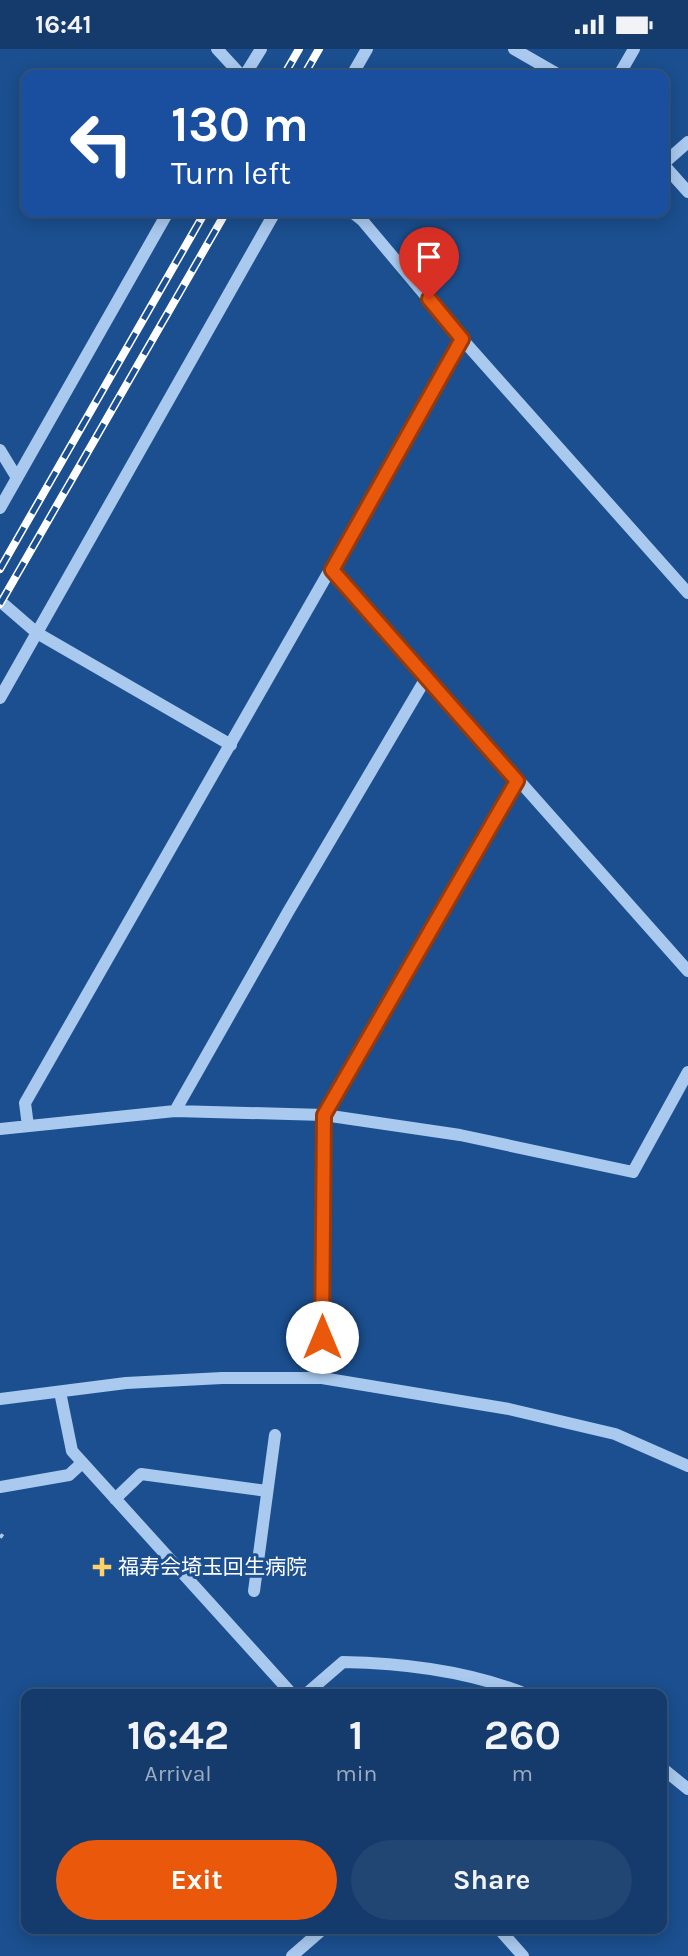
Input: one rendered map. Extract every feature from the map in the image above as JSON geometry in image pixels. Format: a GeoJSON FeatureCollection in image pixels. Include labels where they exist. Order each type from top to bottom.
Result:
{"type":"FeatureCollection","features":[{"type":"Feature","properties":{"kind":"street"},"geometry":{"type":"LineString","coordinates":[[217,49],[238,70]]}},
{"type":"Feature","properties":{"kind":"street"},"geometry":{"type":"LineString","coordinates":[[246,70],[261,49]]}},
{"type":"Feature","properties":{"kind":"street"},"geometry":{"type":"LineString","coordinates":[[355,70],[367,49]]}},
{"type":"Feature","properties":{"kind":"street"},"geometry":{"type":"LineString","coordinates":[[514,49],[550,70]]}},
{"type":"Feature","properties":{"kind":"street"},"geometry":{"type":"LineString","coordinates":[[622,70],[634,49]]}},
{"type":"Feature","properties":{"kind":"street"},"geometry":{"type":"LineString","coordinates":[[669,159],[688,142]]}},
{"type":"Feature","properties":{"kind":"street"},"geometry":{"type":"LineString","coordinates":[[669,171],[688,193]]}},
{"type":"Feature","properties":{"kind":"street"},"geometry":{"type":"LineString","coordinates":[[0,508],[165,217]]}},
{"type":"Feature","properties":{"kind":"street"},"geometry":{"type":"LineString","coordinates":[[0,698],[272,217]]}},
{"type":"Feature","properties":{"kind":"street"},"geometry":{"type":"LineString","coordinates":[[358,217],[462,339],[688,593]]}},
{"type":"Feature","properties":{"kind":"street"},"geometry":{"type":"LineString","coordinates":[[27,1126],[25,1103],[462,339]]}},
{"type":"Feature","properties":{"kind":"street"},"geometry":{"type":"LineString","coordinates":[[0,450],[17,478]]}},
{"type":"Feature","properties":{"kind":"street"},"geometry":{"type":"LineString","coordinates":[[332,570],[688,971]]}},
{"type":"Feature","properties":{"kind":"street"},"geometry":{"type":"LineString","coordinates":[[0,601],[37,633],[231,745]]}},
{"type":"Feature","properties":{"kind":"street"},"geometry":{"type":"LineString","coordinates":[[175,1111],[426,678]]}},
{"type":"Feature","properties":{"kind":"street"},"geometry":{"type":"LineString","coordinates":[[322,1378],[324,1115],[517,781]]}},
{"type":"Feature","properties":{"kind":"street"},"geometry":{"type":"LineString","coordinates":[[0,1129],[175,1111],[324,1115],[460,1135],[633,1172],[688,1072]]}},
{"type":"Feature","properties":{"kind":"street"},"geometry":{"type":"LineString","coordinates":[[0,1399],[126,1383],[222,1378],[322,1378],[509,1409],[615,1434],[688,1467]]}},
{"type":"Feature","properties":{"kind":"street"},"geometry":{"type":"LineString","coordinates":[[60,1392],[72,1451],[287,1689]]}},
{"type":"Feature","properties":{"kind":"street"},"geometry":{"type":"LineString","coordinates":[[254,1591],[275,1435]]}},
{"type":"Feature","properties":{"kind":"street"},"geometry":{"type":"LineString","coordinates":[[0,1487],[69,1475],[82,1463]]}},
{"type":"Feature","properties":{"kind":"street"},"geometry":{"type":"LineString","coordinates":[[115,1499],[141,1474],[267,1491]]}},
{"type":"Feature","properties":{"kind":"street"},"geometry":{"type":"LineString","coordinates":[[312,1689],[343,1662],[383,1663],[448,1672],[508,1689]]}},
{"type":"Feature","properties":{"kind":"street"},"geometry":{"type":"LineString","coordinates":[[667,1772],[688,1789]]}},
{"type":"Feature","properties":{"kind":"street"},"geometry":{"type":"LineString","coordinates":[[292,1956],[317,1934]]}},
{"type":"Feature","properties":{"kind":"street"},"geometry":{"type":"LineString","coordinates":[[503,1934],[523,1956]]}},
{"type":"Feature","properties":{"kind":"railway"},"geometry":{"type":"LineString","coordinates":[[287,70],[299,49]]}},
{"type":"Feature","properties":{"kind":"railway"},"geometry":{"type":"LineString","coordinates":[[307,70],[319,49]]}},
{"type":"Feature","properties":{"kind":"railway"},"geometry":{"type":"LineString","coordinates":[[0,569],[202,217]]}},
{"type":"Feature","properties":{"kind":"railway"},"geometry":{"type":"LineString","coordinates":[[0,604],[223,217]]}},
{"type":"Feature","properties":{"kind":"place","name":"福寿会埼玉回生病院"},"geometry":{"type":"Point","coordinates":[102,1567]}},
{"type":"Feature","properties":{"kind":"route"},"geometry":{"type":"LineString","coordinates":[[322,1337],[324,1115],[517,781],[332,570],[462,339],[429,299]]}}]}
